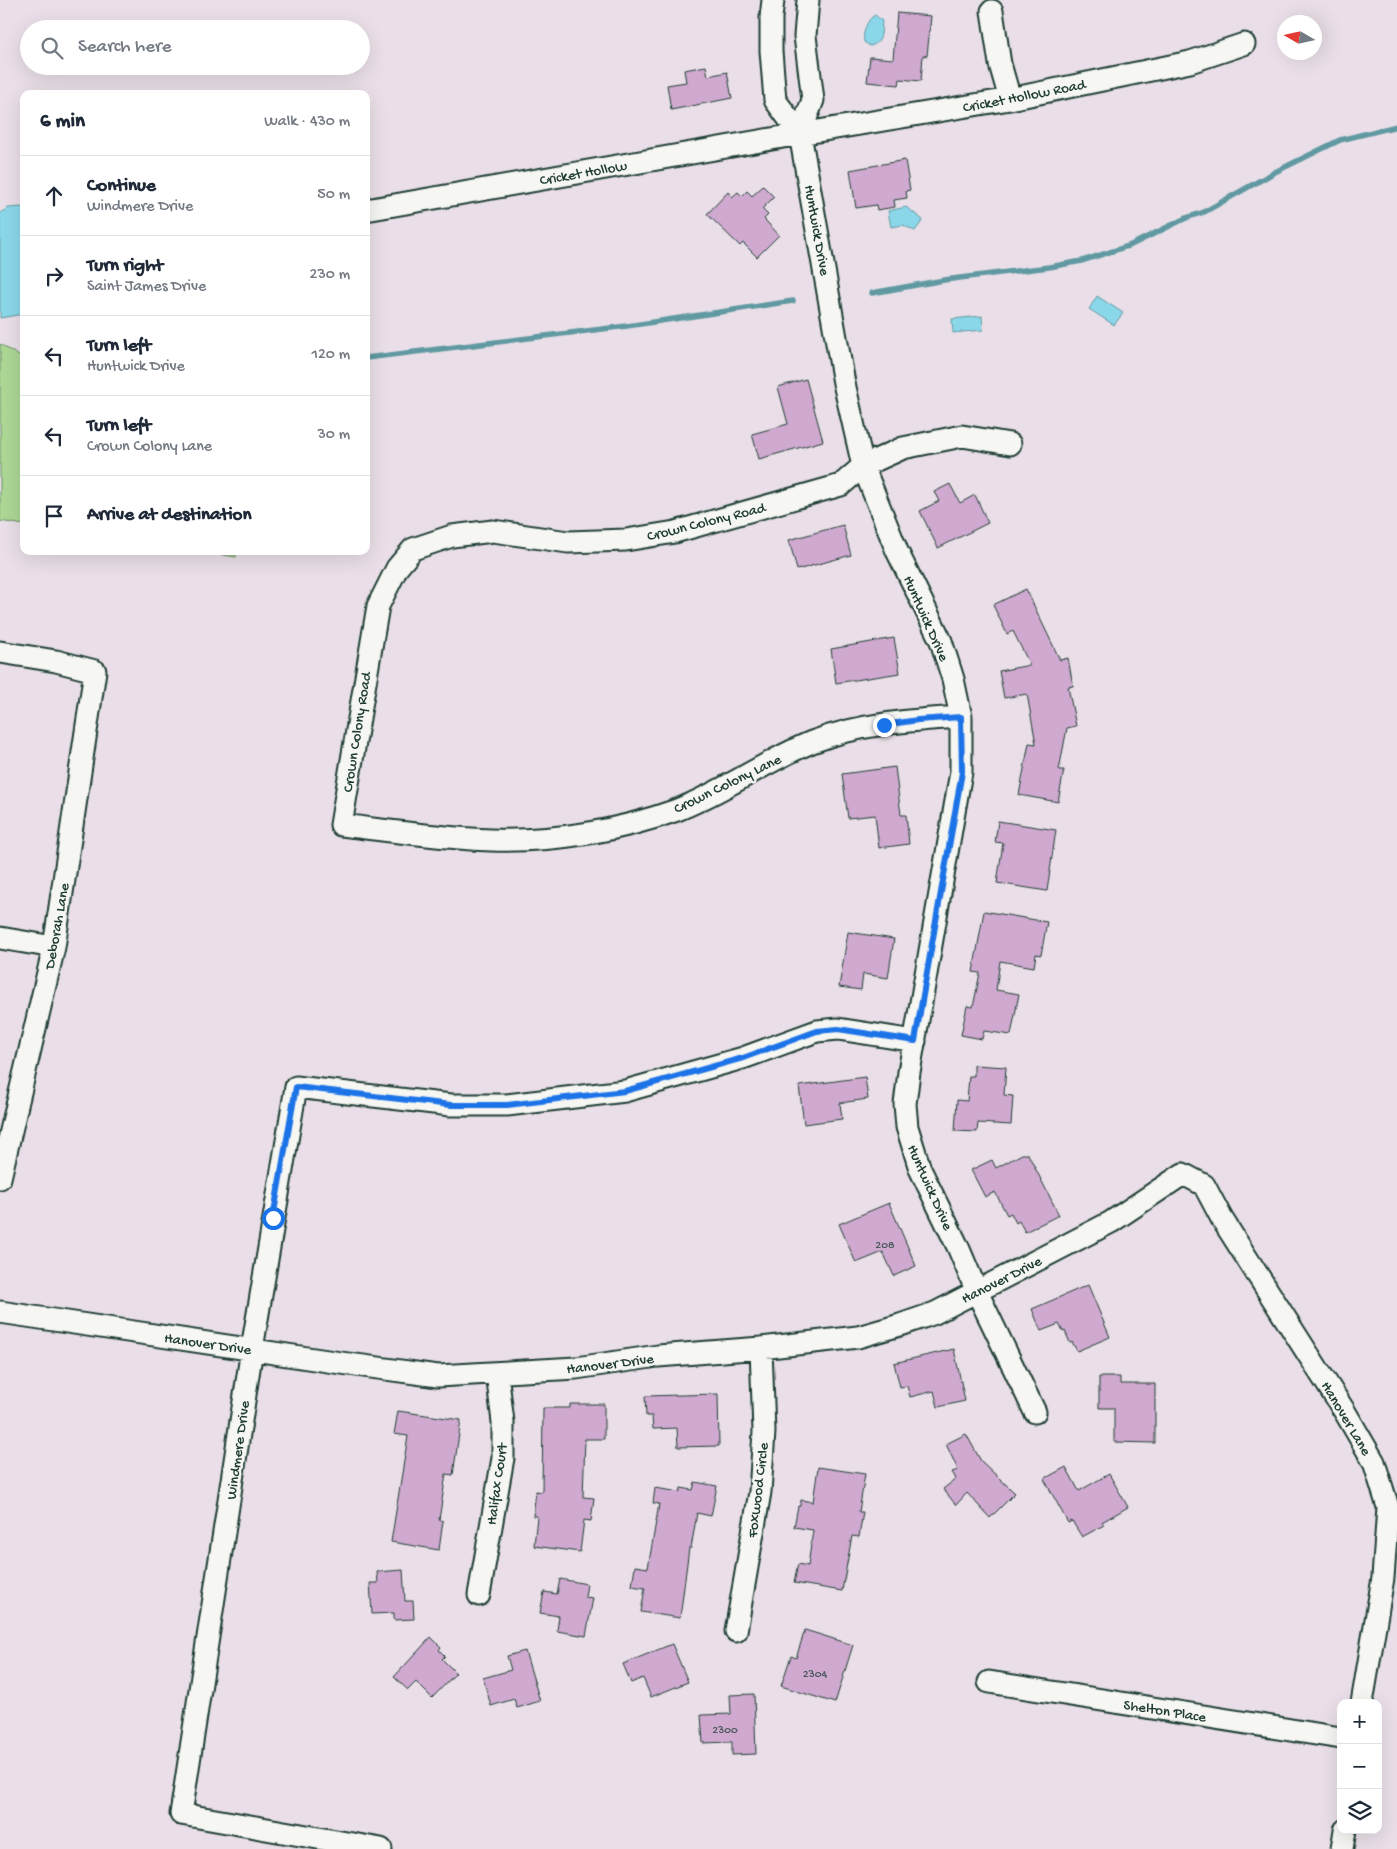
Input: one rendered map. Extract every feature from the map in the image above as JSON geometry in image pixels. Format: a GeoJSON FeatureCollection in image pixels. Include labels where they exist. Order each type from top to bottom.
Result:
{"type":"FeatureCollection","features":[{"type":"Feature","properties":{"kind":"street","name":"Huntwick Drive"},"geometry":{"type":"LineString","coordinates":[[773,0],[771,51],[775,100],[800,134],[844,383],[863,466],[897,551],[941,641],[953,679],[961,717],[962,772],[909,1072],[905,1104],[907,1127],[920,1169],[958,1247],[976,1292],[1035,1412]]}},
{"type":"Feature","properties":{"kind":"street"},"geometry":{"type":"LineString","coordinates":[[800,134],[813,100],[805,36],[808,0]]}},
{"type":"Feature","properties":{"kind":"street"},"geometry":{"type":"LineString","coordinates":[[992,12],[1000,64],[1010,99]]}},
{"type":"Feature","properties":{"kind":"street","name":"Cricket Hollow Road"},"geometry":{"type":"LineString","coordinates":[[800,134],[1010,99],[1190,62],[1244,44]]}},
{"type":"Feature","properties":{"kind":"street","name":"Cricket Hollow"},"geometry":{"type":"LineString","coordinates":[[370,209],[800,134]]}},
{"type":"Feature","properties":{"kind":"street","name":"Crown Colony Road"},"geometry":{"type":"LineString","coordinates":[[341,825],[378,606],[397,568],[413,549],[452,536],[493,531],[568,542],[626,540],[675,532],[841,485],[863,466],[903,448],[962,436],[1010,444]]}},
{"type":"Feature","properties":{"kind":"street","name":"Deborah Lane"},"geometry":{"type":"LineString","coordinates":[[0,652],[56,661],[95,671],[54,947],[0,1178]]}},
{"type":"Feature","properties":{"kind":"street","name":"Crown Colony Lane"},"geometry":{"type":"LineString","coordinates":[[341,825],[451,838],[493,840],[538,839],[575,835],[644,820],[676,810],[711,795],[791,752],[833,735],[918,720],[961,717]]}},
{"type":"Feature","properties":{"kind":"street"},"geometry":{"type":"LineString","coordinates":[[0,938],[54,947]]}},
{"type":"Feature","properties":{"kind":"street","name":"Windmere Drive"},"geometry":{"type":"LineString","coordinates":[[381,1849],[181,1814],[252,1349],[296,1087],[451,1105],[507,1105],[625,1091],[743,1058],[817,1031],[838,1029],[915,1041]]}},
{"type":"Feature","properties":{"kind":"street","name":"Hanover Drive"},"geometry":{"type":"LineString","coordinates":[[0,1312],[438,1376],[576,1368],[658,1356],[761,1348],[858,1336],[935,1313],[1111,1222],[1183,1174]]}},
{"type":"Feature","properties":{"kind":"street","name":"Hanover Lane"},"geometry":{"type":"LineString","coordinates":[[1183,1174],[1204,1185],[1222,1219],[1345,1412],[1374,1462],[1388,1507],[1383,1578],[1363,1699]]}},
{"type":"Feature","properties":{"kind":"street","name":"Foxwood Circle"},"geometry":{"type":"LineString","coordinates":[[736,1631],[760,1492],[764,1432],[761,1348]]}},
{"type":"Feature","properties":{"kind":"street","name":"Halifax Court"},"geometry":{"type":"LineString","coordinates":[[479,1595],[503,1458],[503,1422],[497,1373]]}},
{"type":"Feature","properties":{"kind":"street","name":"Shelton Place"},"geometry":{"type":"LineString","coordinates":[[989,1682],[1337,1737]]}},
{"type":"Feature","properties":{"kind":"street"},"geometry":{"type":"LineString","coordinates":[[1342,1849],[1344,1834]]}},
{"type":"Feature","properties":{"kind":"green space"},"geometry":{"type":"Polygon","coordinates":[[[0,344],[20,356],[20,524],[0,521],[0,344]]]}},
{"type":"Feature","properties":{"kind":"water"},"geometry":{"type":"Polygon","coordinates":[[[875,15],[882,21],[881,33],[879,40],[870,46],[864,42],[864,35],[867,23],[875,15]]]}},
{"type":"Feature","properties":{"kind":"water"},"geometry":{"type":"Polygon","coordinates":[[[20,207],[20,315],[0,318],[0,213],[8,208],[20,207]]]}},
{"type":"Feature","properties":{"kind":"water"},"geometry":{"type":"Polygon","coordinates":[[[906,207],[923,220],[915,231],[903,225],[891,227],[888,211],[906,207]]]}},
{"type":"Feature","properties":{"kind":"water"},"geometry":{"type":"Polygon","coordinates":[[[1097,296],[1123,313],[1114,325],[1089,309],[1097,296]]]}},
{"type":"Feature","properties":{"kind":"water"},"geometry":{"type":"Polygon","coordinates":[[[982,316],[983,330],[953,333],[952,319],[982,316]]]}},
{"type":"Feature","properties":{"kind":"building"},"geometry":{"type":"Polygon","coordinates":[[[897,13],[931,16],[927,56],[923,55],[921,81],[900,79],[899,85],[867,82],[870,57],[893,59],[897,13]]]}},
{"type":"Feature","properties":{"kind":"building"},"geometry":{"type":"Polygon","coordinates":[[[706,66],[708,76],[727,72],[732,98],[671,110],[667,85],[686,82],[684,70],[706,66]]]}},
{"type":"Feature","properties":{"kind":"building"},"geometry":{"type":"Polygon","coordinates":[[[905,160],[910,190],[906,191],[907,198],[894,200],[895,207],[877,210],[876,205],[856,208],[850,170],[905,160]]]}},
{"type":"Feature","properties":{"kind":"building"},"geometry":{"type":"Polygon","coordinates":[[[763,186],[774,197],[762,209],[768,215],[764,219],[779,235],[757,257],[743,243],[740,246],[707,214],[728,192],[732,197],[738,192],[742,196],[747,191],[752,196],[763,186]]]}},
{"type":"Feature","properties":{"kind":"building"},"geometry":{"type":"Polygon","coordinates":[[[806,379],[823,441],[759,459],[752,434],[788,424],[778,387],[806,379]]]}},
{"type":"Feature","properties":{"kind":"building"},"geometry":{"type":"Polygon","coordinates":[[[950,484],[960,503],[975,495],[988,523],[938,548],[920,511],[939,501],[934,492],[950,484]]]}},
{"type":"Feature","properties":{"kind":"building"},"geometry":{"type":"Polygon","coordinates":[[[843,525],[851,555],[797,570],[789,540],[843,525]]]}},
{"type":"Feature","properties":{"kind":"building"},"geometry":{"type":"Polygon","coordinates":[[[1026,589],[1060,660],[1068,658],[1073,686],[1068,687],[1076,726],[1067,728],[1059,770],[1064,770],[1058,802],[1019,795],[1029,743],[1036,744],[1027,694],[1004,698],[999,671],[1030,665],[1013,631],[1007,634],[993,605],[1026,589]]]}},
{"type":"Feature","properties":{"kind":"building"},"geometry":{"type":"Polygon","coordinates":[[[894,638],[900,673],[836,683],[831,649],[894,638]]]}},
{"type":"Feature","properties":{"kind":"building"},"geometry":{"type":"Polygon","coordinates":[[[895,767],[901,815],[906,815],[909,844],[879,848],[875,815],[848,818],[842,774],[895,767]]]}},
{"type":"Feature","properties":{"kind":"building"},"geometry":{"type":"Polygon","coordinates":[[[998,821],[1056,830],[1047,891],[997,883],[1003,843],[995,842],[998,821]]]}},
{"type":"Feature","properties":{"kind":"building"},"geometry":{"type":"Polygon","coordinates":[[[984,911],[1047,922],[1041,955],[1036,954],[1034,967],[1000,961],[996,990],[1019,994],[1011,1035],[984,1031],[982,1039],[961,1035],[967,1006],[973,1007],[980,973],[973,972],[984,911]]]}},
{"type":"Feature","properties":{"kind":"building"},"geometry":{"type":"Polygon","coordinates":[[[848,932],[894,939],[888,978],[863,974],[861,990],[839,987],[848,932]]]}},
{"type":"Feature","properties":{"kind":"building"},"geometry":{"type":"Polygon","coordinates":[[[974,1065],[1006,1067],[1004,1095],[1013,1096],[1011,1125],[978,1123],[977,1132],[955,1131],[957,1100],[967,1101],[969,1076],[974,1076],[974,1065]]]}},
{"type":"Feature","properties":{"kind":"building"},"geometry":{"type":"Polygon","coordinates":[[[865,1077],[868,1099],[840,1103],[842,1119],[804,1124],[799,1086],[865,1077]]]}},
{"type":"Feature","properties":{"kind":"building"},"geometry":{"type":"Polygon","coordinates":[[[1022,1154],[1028,1154],[1059,1215],[1025,1232],[1019,1221],[1016,1223],[1011,1213],[1007,1215],[995,1192],[985,1197],[971,1170],[992,1160],[996,1168],[1022,1154]]]}},
{"type":"Feature","properties":{"kind":"building"},"geometry":{"type":"Polygon","coordinates":[[[889,1203],[916,1266],[894,1276],[883,1252],[856,1263],[839,1224],[889,1203]]]}},
{"type":"Feature","properties":{"kind":"building"},"geometry":{"type":"Polygon","coordinates":[[[1088,1285],[1110,1337],[1077,1351],[1059,1324],[1041,1331],[1032,1309],[1088,1285]]]}},
{"type":"Feature","properties":{"kind":"building"},"geometry":{"type":"Polygon","coordinates":[[[954,1349],[965,1401],[938,1407],[934,1391],[910,1397],[907,1386],[900,1387],[894,1363],[954,1349]]]}},
{"type":"Feature","properties":{"kind":"building"},"geometry":{"type":"Polygon","coordinates":[[[1099,1377],[1120,1377],[1120,1384],[1155,1384],[1155,1443],[1114,1442],[1114,1408],[1099,1408],[1099,1377]]]}},
{"type":"Feature","properties":{"kind":"building"},"geometry":{"type":"Polygon","coordinates":[[[718,1394],[719,1446],[678,1447],[677,1428],[653,1429],[652,1416],[646,1416],[645,1396],[718,1394]]]}},
{"type":"Feature","properties":{"kind":"building"},"geometry":{"type":"Polygon","coordinates":[[[570,1404],[604,1404],[604,1439],[585,1439],[583,1497],[594,1498],[591,1521],[584,1520],[580,1552],[534,1546],[537,1516],[533,1516],[536,1491],[542,1492],[543,1408],[570,1408],[570,1404]]]}},
{"type":"Feature","properties":{"kind":"building"},"geometry":{"type":"Polygon","coordinates":[[[398,1411],[461,1420],[453,1475],[446,1474],[439,1520],[443,1521],[439,1550],[391,1542],[408,1436],[394,1434],[398,1411]]]}},
{"type":"Feature","properties":{"kind":"building"},"geometry":{"type":"Polygon","coordinates":[[[966,1434],[981,1461],[1015,1493],[990,1518],[967,1493],[956,1505],[943,1489],[956,1479],[952,1472],[958,1470],[946,1444],[966,1434]]]}},
{"type":"Feature","properties":{"kind":"building"},"geometry":{"type":"Polygon","coordinates":[[[818,1467],[865,1474],[859,1512],[863,1512],[859,1537],[852,1536],[842,1591],[794,1583],[798,1564],[808,1566],[813,1530],[794,1527],[798,1506],[800,1506],[801,1500],[813,1502],[818,1467]]]}},
{"type":"Feature","properties":{"kind":"building"},"geometry":{"type":"Polygon","coordinates":[[[1066,1467],[1079,1491],[1109,1474],[1128,1507],[1102,1522],[1104,1525],[1082,1537],[1072,1521],[1068,1523],[1044,1479],[1066,1467]]]}},
{"type":"Feature","properties":{"kind":"building"},"geometry":{"type":"Polygon","coordinates":[[[695,1482],[717,1486],[711,1516],[697,1513],[691,1548],[689,1548],[680,1618],[641,1612],[645,1588],[632,1586],[635,1566],[648,1568],[659,1504],[653,1503],[655,1488],[680,1492],[681,1488],[693,1490],[695,1482]]]}},
{"type":"Feature","properties":{"kind":"building"},"geometry":{"type":"Polygon","coordinates":[[[403,1570],[405,1601],[413,1601],[414,1619],[394,1620],[394,1613],[372,1614],[370,1583],[378,1583],[377,1572],[403,1570]]]}},
{"type":"Feature","properties":{"kind":"building"},"geometry":{"type":"Polygon","coordinates":[[[560,1579],[587,1584],[585,1597],[593,1598],[586,1636],[557,1631],[559,1616],[540,1613],[544,1592],[557,1594],[560,1579]]]}},
{"type":"Feature","properties":{"kind":"building"},"geometry":{"type":"Polygon","coordinates":[[[805,1630],[853,1645],[835,1703],[781,1686],[791,1656],[796,1658],[805,1630]]]}},
{"type":"Feature","properties":{"kind":"building"},"geometry":{"type":"Polygon","coordinates":[[[431,1637],[441,1647],[439,1650],[445,1656],[442,1659],[456,1673],[432,1698],[416,1682],[408,1690],[394,1677],[431,1637]]]}},
{"type":"Feature","properties":{"kind":"building"},"geometry":{"type":"Polygon","coordinates":[[[672,1644],[688,1682],[651,1697],[643,1678],[631,1683],[623,1664],[672,1644]]]}},
{"type":"Feature","properties":{"kind":"building"},"geometry":{"type":"Polygon","coordinates":[[[525,1651],[540,1701],[517,1708],[514,1699],[491,1706],[483,1678],[511,1670],[507,1656],[525,1651]]]}},
{"type":"Feature","properties":{"kind":"building"},"geometry":{"type":"Polygon","coordinates":[[[754,1694],[756,1754],[732,1755],[732,1742],[703,1743],[701,1715],[731,1714],[730,1695],[754,1694]]]}},
{"type":"Feature","properties":{"kind":"waterway"},"geometry":{"type":"LineString","coordinates":[[872,293],[944,280],[1082,261],[1131,245],[1186,218],[1204,212],[1275,172],[1340,140],[1397,126]]}},
{"type":"Feature","properties":{"kind":"waterway"},"geometry":{"type":"LineString","coordinates":[[370,358],[627,326],[793,301]]}},
{"type":"Feature","properties":{"kind":"route"},"geometry":{"type":"LineString","coordinates":[[273,1218],[296,1087],[451,1105],[507,1105],[625,1091],[743,1058],[817,1031],[838,1029],[915,1041],[962,772],[961,717],[884,725]]}}]}
